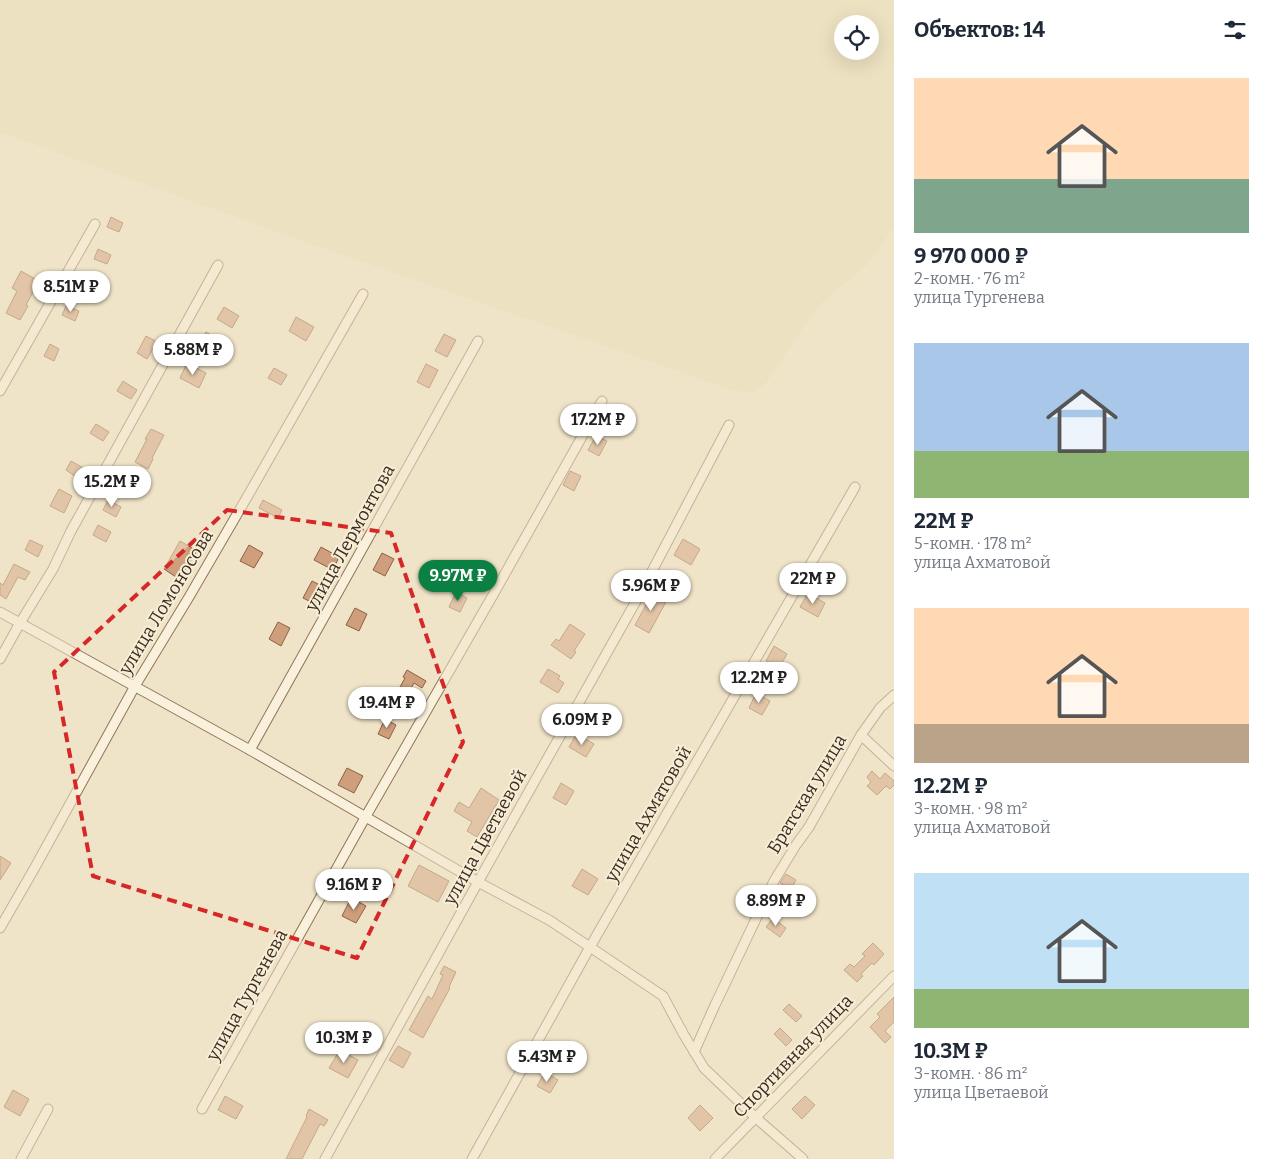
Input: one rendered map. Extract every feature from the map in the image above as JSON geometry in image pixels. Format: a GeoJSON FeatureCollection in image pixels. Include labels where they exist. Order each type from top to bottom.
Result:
{"type":"FeatureCollection","features":[{"type":"Feature","properties":{"kind":"street"},"geometry":{"type":"LineString","coordinates":[[0,391],[95,224]]}},
{"type":"Feature","properties":{"kind":"street"},"geometry":{"type":"LineString","coordinates":[[0,659],[54,569],[71,531],[218,265]]}},
{"type":"Feature","properties":{"kind":"street","name":"улица Ломоносова"},"geometry":{"type":"LineString","coordinates":[[0,928],[135,686],[241,508],[363,294]]}},
{"type":"Feature","properties":{"kind":"street","name":"улица Лермонтова"},"geometry":{"type":"LineString","coordinates":[[250,750],[478,341]]}},
{"type":"Feature","properties":{"kind":"street","name":"улица Тургенева"},"geometry":{"type":"LineString","coordinates":[[202,1109],[602,400]]}},
{"type":"Feature","properties":{"kind":"street","name":"улица Цветаевой"},"geometry":{"type":"LineString","coordinates":[[325,1159],[640,594],[729,425]]}},
{"type":"Feature","properties":{"kind":"street","name":"улица Ахматовой"},"geometry":{"type":"LineString","coordinates":[[472,1159],[590,946],[855,487]]}},
{"type":"Feature","properties":{"kind":"street"},"geometry":{"type":"LineString","coordinates":[[0,612],[250,750],[478,882],[549,920],[590,946],[663,996],[704,1068],[755,1117],[803,1159]]}},
{"type":"Feature","properties":{"kind":"street","name":"Братская улица"},"geometry":{"type":"LineString","coordinates":[[694,1052],[714,1005],[774,880],[809,827],[861,735],[880,708],[894,695]]}},
{"type":"Feature","properties":{"kind":"street"},"geometry":{"type":"LineString","coordinates":[[861,735],[894,766]]}},
{"type":"Feature","properties":{"kind":"street","name":"Спортивная улица"},"geometry":{"type":"LineString","coordinates":[[715,1159],[894,976]]}},
{"type":"Feature","properties":{"kind":"street"},"geometry":{"type":"LineString","coordinates":[[21,1159],[48,1109]]}},
{"type":"Feature","properties":{"kind":"highlighted area"},"geometry":{"type":"Polygon","coordinates":[[[227,510],[391,533],[463,742],[357,958],[93,876],[54,672],[227,510]]]}},
{"type":"Feature","properties":{"kind":"shaded area"},"geometry":{"type":"Polygon","coordinates":[[[0,0],[894,0],[894,227],[869,263],[818,306],[766,383],[754,392],[735,391],[305,242],[0,132],[0,0]]]}},
{"type":"Feature","properties":{"kind":"building"},"geometry":{"type":"Polygon","coordinates":[[[111,217],[123,223],[119,232],[107,227],[111,217]]]}},
{"type":"Feature","properties":{"kind":"building"},"geometry":{"type":"Polygon","coordinates":[[[98,249],[111,255],[107,264],[94,259],[98,249]]]}},
{"type":"Feature","properties":{"kind":"building"},"geometry":{"type":"Polygon","coordinates":[[[21,271],[39,281],[20,320],[6,313],[17,291],[12,288],[21,271]]]}},
{"type":"Feature","properties":{"kind":"building"},"geometry":{"type":"Polygon","coordinates":[[[66,306],[79,311],[75,321],[62,315],[66,306]]]}},
{"type":"Feature","properties":{"kind":"building"},"geometry":{"type":"Polygon","coordinates":[[[224,307],[239,316],[232,328],[217,319],[224,307]]]}},
{"type":"Feature","properties":{"kind":"building"},"geometry":{"type":"Polygon","coordinates":[[[296,317],[314,327],[306,341],[289,331],[296,317]]]}},
{"type":"Feature","properties":{"kind":"building"},"geometry":{"type":"Polygon","coordinates":[[[206,332],[221,341],[214,353],[199,344],[206,332]]]}},
{"type":"Feature","properties":{"kind":"building"},"geometry":{"type":"Polygon","coordinates":[[[444,334],[456,340],[447,357],[435,351],[444,334]]]}},
{"type":"Feature","properties":{"kind":"building"},"geometry":{"type":"Polygon","coordinates":[[[146,336],[157,342],[147,359],[137,353],[146,336]]]}},
{"type":"Feature","properties":{"kind":"building"},"geometry":{"type":"Polygon","coordinates":[[[50,344],[59,349],[54,361],[44,356],[50,344]]]}},
{"type":"Feature","properties":{"kind":"building"},"geometry":{"type":"Polygon","coordinates":[[[187,363],[206,373],[199,388],[180,378],[187,363]]]}},
{"type":"Feature","properties":{"kind":"building"},"geometry":{"type":"Polygon","coordinates":[[[426,364],[438,370],[429,388],[417,382],[426,364]]]}},
{"type":"Feature","properties":{"kind":"building"},"geometry":{"type":"Polygon","coordinates":[[[274,368],[287,375],[281,385],[268,378],[274,368]]]}},
{"type":"Feature","properties":{"kind":"building"},"geometry":{"type":"Polygon","coordinates":[[[123,381],[137,390],[131,399],[117,391],[123,381]]]}},
{"type":"Feature","properties":{"kind":"building"},"geometry":{"type":"Polygon","coordinates":[[[96,424],[109,432],[103,441],[90,433],[96,424]]]}},
{"type":"Feature","properties":{"kind":"building"},"geometry":{"type":"Polygon","coordinates":[[[151,429],[164,435],[148,469],[135,462],[151,429]]]}},
{"type":"Feature","properties":{"kind":"building"},"geometry":{"type":"Polygon","coordinates":[[[596,436],[607,441],[599,456],[588,450],[596,436]]]}},
{"type":"Feature","properties":{"kind":"building"},"geometry":{"type":"Polygon","coordinates":[[[71,461],[85,469],[79,479],[66,470],[71,461]]]}},
{"type":"Feature","properties":{"kind":"building"},"geometry":{"type":"Polygon","coordinates":[[[570,471],[581,476],[574,491],[563,485],[570,471]]]}},
{"type":"Feature","properties":{"kind":"building"},"geometry":{"type":"Polygon","coordinates":[[[59,489],[72,496],[64,513],[50,506],[59,489]]]}},
{"type":"Feature","properties":{"kind":"building"},"geometry":{"type":"Polygon","coordinates":[[[108,500],[121,507],[116,517],[103,510],[108,500]]]}},
{"type":"Feature","properties":{"kind":"building"},"geometry":{"type":"Polygon","coordinates":[[[263,500],[282,510],[278,518],[259,508],[263,500]]]}},
{"type":"Feature","properties":{"kind":"building"},"geometry":{"type":"Polygon","coordinates":[[[98,525],[111,532],[106,542],[93,535],[98,525]]]}},
{"type":"Feature","properties":{"kind":"building"},"geometry":{"type":"Polygon","coordinates":[[[683,539],[700,549],[691,565],[674,555],[683,539]]]}},
{"type":"Feature","properties":{"kind":"building"},"geometry":{"type":"Polygon","coordinates":[[[30,540],[43,546],[38,557],[25,550],[30,540]]]}},
{"type":"Feature","properties":{"kind":"building"},"geometry":{"type":"Polygon","coordinates":[[[180,541],[197,551],[179,579],[164,569],[180,541]]]}},
{"type":"Feature","properties":{"kind":"building"},"geometry":{"type":"Polygon","coordinates":[[[249,545],[263,553],[254,568],[240,561],[249,545]]]}},
{"type":"Feature","properties":{"kind":"building"},"geometry":{"type":"Polygon","coordinates":[[[321,547],[339,557],[333,570],[314,560],[321,547]]]}},
{"type":"Feature","properties":{"kind":"building"},"geometry":{"type":"Polygon","coordinates":[[[382,553],[394,559],[385,576],[373,570],[382,553]]]}},
{"type":"Feature","properties":{"kind":"building"},"geometry":{"type":"Polygon","coordinates":[[[14,564],[30,572],[25,580],[18,577],[6,599],[0,595],[0,583],[3,585],[14,564]]]}},
{"type":"Feature","properties":{"kind":"building"},"geometry":{"type":"Polygon","coordinates":[[[312,581],[324,587],[315,604],[303,598],[312,581]]]}},
{"type":"Feature","properties":{"kind":"building"},"geometry":{"type":"Polygon","coordinates":[[[456,592],[467,598],[460,612],[449,607],[456,592]]]}},
{"type":"Feature","properties":{"kind":"building"},"geometry":{"type":"Polygon","coordinates":[[[653,592],[667,600],[649,633],[635,625],[653,592]]]}},
{"type":"Feature","properties":{"kind":"building"},"geometry":{"type":"Polygon","coordinates":[[[808,593],[825,603],[818,617],[800,607],[808,593]]]}},
{"type":"Feature","properties":{"kind":"building"},"geometry":{"type":"Polygon","coordinates":[[[355,608],[367,614],[359,631],[346,625],[355,608]]]}},
{"type":"Feature","properties":{"kind":"building"},"geometry":{"type":"Polygon","coordinates":[[[278,622],[290,628],[281,646],[269,639],[278,622]]]}},
{"type":"Feature","properties":{"kind":"building"},"geometry":{"type":"Polygon","coordinates":[[[570,624],[585,634],[571,659],[551,645],[556,639],[559,641],[570,624]]]}},
{"type":"Feature","properties":{"kind":"building"},"geometry":{"type":"Polygon","coordinates":[[[774,646],[787,654],[779,668],[766,661],[774,646]]]}},
{"type":"Feature","properties":{"kind":"building"},"geometry":{"type":"Polygon","coordinates":[[[548,669],[560,676],[558,679],[564,683],[558,693],[540,682],[548,669]]]}},
{"type":"Feature","properties":{"kind":"building"},"geometry":{"type":"Polygon","coordinates":[[[407,670],[426,681],[422,688],[414,683],[409,692],[400,687],[407,670]]]}},
{"type":"Feature","properties":{"kind":"building"},"geometry":{"type":"Polygon","coordinates":[[[756,693],[770,701],[762,715],[749,708],[756,693]]]}},
{"type":"Feature","properties":{"kind":"building"},"geometry":{"type":"Polygon","coordinates":[[[385,719],[396,725],[389,739],[378,734],[385,719]]]}},
{"type":"Feature","properties":{"kind":"building"},"geometry":{"type":"Polygon","coordinates":[[[575,737],[583,741],[584,738],[594,744],[586,757],[569,747],[575,737]]]}},
{"type":"Feature","properties":{"kind":"building"},"geometry":{"type":"Polygon","coordinates":[[[347,768],[363,776],[354,793],[338,785],[347,768]]]}},
{"type":"Feature","properties":{"kind":"building"},"geometry":{"type":"Polygon","coordinates":[[[872,771],[880,779],[885,773],[894,781],[894,785],[890,789],[886,786],[877,795],[867,786],[871,782],[867,777],[872,771]]]}},
{"type":"Feature","properties":{"kind":"building"},"geometry":{"type":"Polygon","coordinates":[[[561,783],[574,791],[566,805],[553,798],[561,783]]]}},
{"type":"Feature","properties":{"kind":"building"},"geometry":{"type":"Polygon","coordinates":[[[481,788],[499,800],[477,837],[467,831],[472,822],[454,811],[459,802],[469,808],[481,788]]]}},
{"type":"Feature","properties":{"kind":"building"},"geometry":{"type":"Polygon","coordinates":[[[0,856],[11,863],[0,880],[0,856]]]}},
{"type":"Feature","properties":{"kind":"building"},"geometry":{"type":"Polygon","coordinates":[[[419,865],[449,881],[438,902],[408,886],[419,865]]]}},
{"type":"Feature","properties":{"kind":"building"},"geometry":{"type":"Polygon","coordinates":[[[582,869],[598,879],[588,895],[572,886],[582,869]]]}},
{"type":"Feature","properties":{"kind":"building"},"geometry":{"type":"Polygon","coordinates":[[[786,874],[796,880],[791,889],[780,883],[786,874]]]}},
{"type":"Feature","properties":{"kind":"building"},"geometry":{"type":"Polygon","coordinates":[[[351,898],[366,906],[356,923],[342,916],[351,898]]]}},
{"type":"Feature","properties":{"kind":"building"},"geometry":{"type":"Polygon","coordinates":[[[773,902],[785,909],[780,918],[768,912],[773,902]]]}},
{"type":"Feature","properties":{"kind":"building"},"geometry":{"type":"Polygon","coordinates":[[[773,918],[786,928],[780,937],[766,927],[773,918]]]}},
{"type":"Feature","properties":{"kind":"building"},"geometry":{"type":"Polygon","coordinates":[[[873,943],[884,954],[874,965],[872,963],[861,974],[863,976],[857,982],[844,970],[850,964],[854,967],[865,956],[862,954],[873,943]]]}},
{"type":"Feature","properties":{"kind":"building"},"geometry":{"type":"Polygon","coordinates":[[[444,966],[456,972],[450,988],[423,1038],[409,1030],[428,996],[432,999],[443,975],[440,974],[444,966]]]}},
{"type":"Feature","properties":{"kind":"building"},"geometry":{"type":"Polygon","coordinates":[[[894,997],[894,1022],[885,1031],[891,1037],[885,1043],[870,1027],[880,1017],[877,1014],[894,997]]]}},
{"type":"Feature","properties":{"kind":"building"},"geometry":{"type":"Polygon","coordinates":[[[789,1004],[802,1016],[796,1022],[783,1010],[789,1004]]]}},
{"type":"Feature","properties":{"kind":"building"},"geometry":{"type":"Polygon","coordinates":[[[780,1028],[792,1040],[786,1046],[774,1034],[780,1028]]]}},
{"type":"Feature","properties":{"kind":"building"},"geometry":{"type":"Polygon","coordinates":[[[398,1046],[411,1053],[403,1068],[389,1060],[398,1046]]]}},
{"type":"Feature","properties":{"kind":"building"},"geometry":{"type":"Polygon","coordinates":[[[340,1050],[358,1060],[348,1078],[329,1068],[340,1050]]]}},
{"type":"Feature","properties":{"kind":"building"},"geometry":{"type":"Polygon","coordinates":[[[545,1072],[558,1080],[550,1093],[537,1086],[545,1072]]]}},
{"type":"Feature","properties":{"kind":"building"},"geometry":{"type":"Polygon","coordinates":[[[13,1090],[29,1099],[20,1116],[4,1107],[13,1090]]]}},
{"type":"Feature","properties":{"kind":"building"},"geometry":{"type":"Polygon","coordinates":[[[225,1096],[243,1106],[236,1119],[218,1110],[225,1096]]]}},
{"type":"Feature","properties":{"kind":"building"},"geometry":{"type":"Polygon","coordinates":[[[805,1096],[815,1105],[802,1119],[792,1109],[805,1096]]]}},
{"type":"Feature","properties":{"kind":"building"},"geometry":{"type":"Polygon","coordinates":[[[700,1105],[713,1118],[700,1131],[688,1118],[700,1105]]]}},
{"type":"Feature","properties":{"kind":"building"},"geometry":{"type":"Polygon","coordinates":[[[309,1109],[328,1120],[324,1126],[320,1124],[302,1159],[286,1159],[307,1117],[309,1109]]]}}]}
